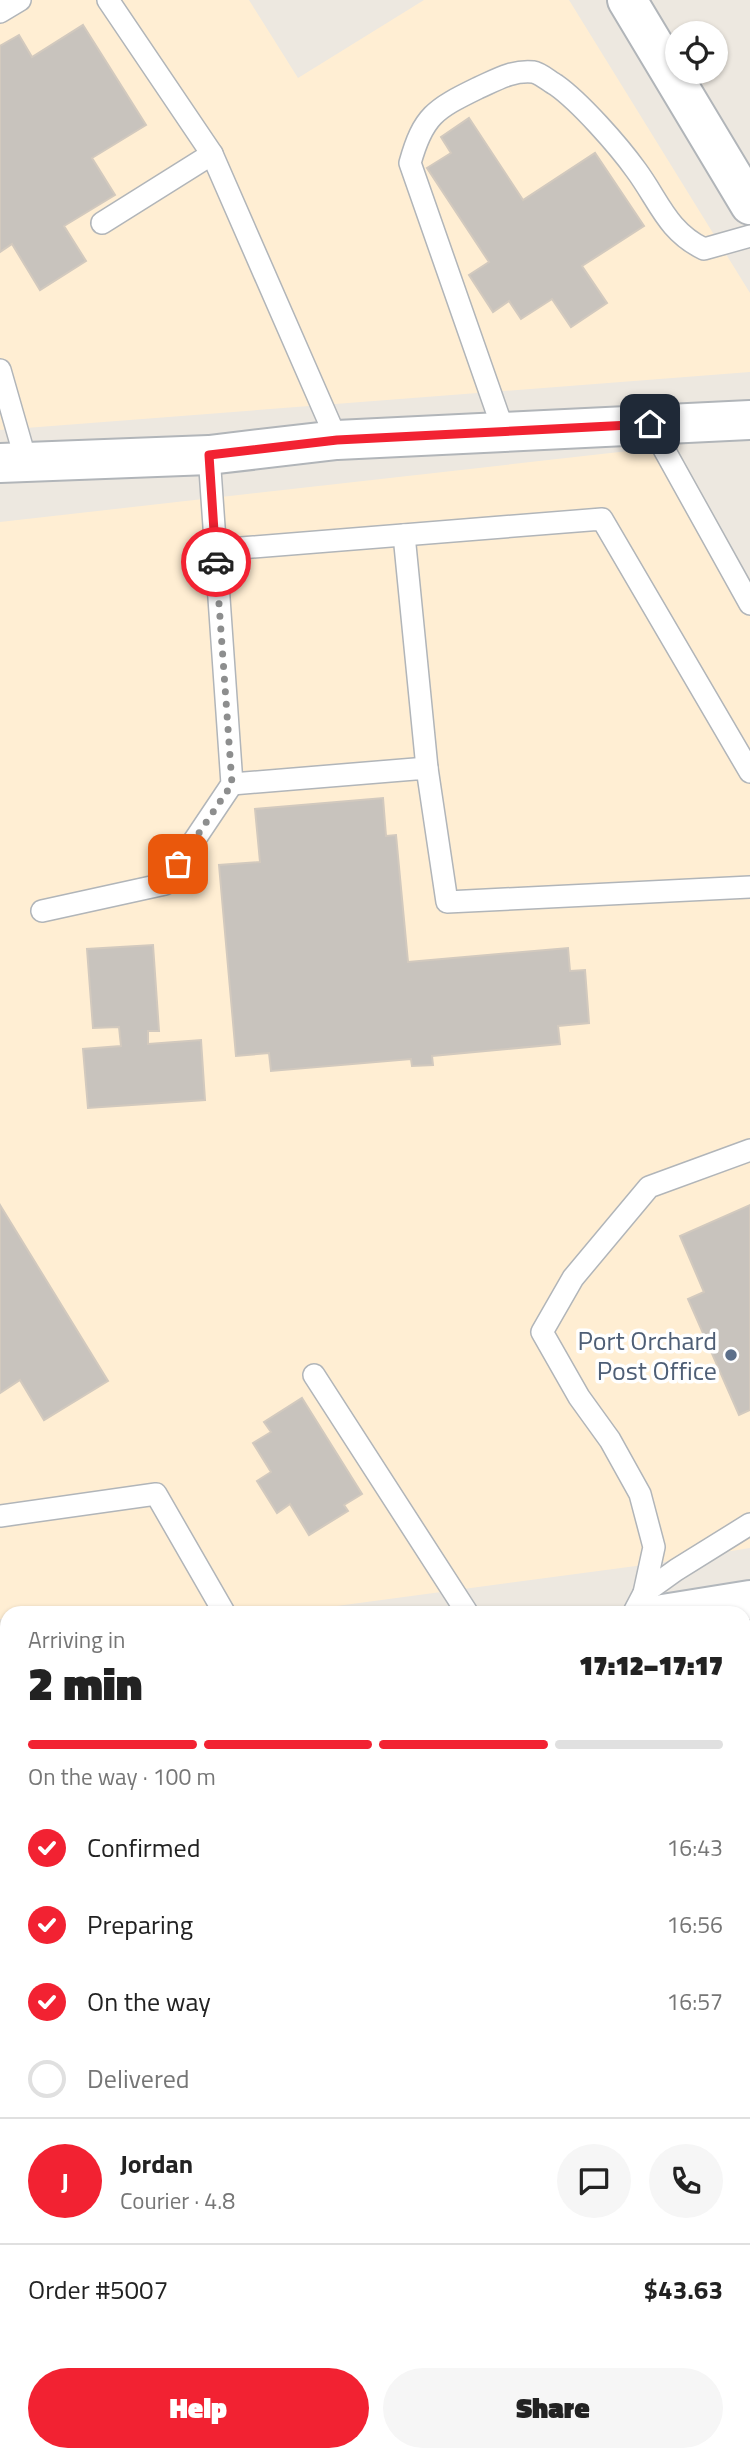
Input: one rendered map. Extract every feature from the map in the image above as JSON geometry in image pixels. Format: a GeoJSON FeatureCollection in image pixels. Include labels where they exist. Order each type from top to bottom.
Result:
{"type":"FeatureCollection","features":[{"type":"Feature","properties":{"kind":"street"},"geometry":{"type":"LineString","coordinates":[[627,0],[750,205]]}},
{"type":"Feature","properties":{"kind":"street"},"geometry":{"type":"LineString","coordinates":[[13,462],[209,455],[337,440],[750,420]]}},
{"type":"Feature","properties":{"kind":"street"},"geometry":{"type":"LineString","coordinates":[[653,1603],[750,1600]]}},
{"type":"Feature","properties":{"kind":"lane"},"geometry":{"type":"LineString","coordinates":[[0,12],[20,0]]}},
{"type":"Feature","properties":{"kind":"lane"},"geometry":{"type":"LineString","coordinates":[[108,0],[212,154],[337,440]]}},
{"type":"Feature","properties":{"kind":"lane"},"geometry":{"type":"LineString","coordinates":[[504,432],[410,163],[417,136],[432,114],[510,73],[535,72],[570,95],[635,169],[672,226],[686,241],[704,249],[750,236]]}},
{"type":"Feature","properties":{"kind":"lane"},"geometry":{"type":"LineString","coordinates":[[102,223],[212,154]]}},
{"type":"Feature","properties":{"kind":"lane"},"geometry":{"type":"LineString","coordinates":[[0,370],[13,462]]}},
{"type":"Feature","properties":{"kind":"lane"},"geometry":{"type":"LineString","coordinates":[[650,424],[750,604]]}},
{"type":"Feature","properties":{"kind":"lane"},"geometry":{"type":"LineString","coordinates":[[42,911],[165,884],[232,784],[209,455]]}},
{"type":"Feature","properties":{"kind":"lane"},"geometry":{"type":"LineString","coordinates":[[216,550],[602,519],[750,772]]}},
{"type":"Feature","properties":{"kind":"lane"},"geometry":{"type":"LineString","coordinates":[[404,535],[427,768],[447,902],[750,887]]}},
{"type":"Feature","properties":{"kind":"lane"},"geometry":{"type":"LineString","coordinates":[[232,784],[427,768]]}},
{"type":"Feature","properties":{"kind":"lane"},"geometry":{"type":"LineString","coordinates":[[653,1603],[654,1547],[640,1494],[610,1440],[579,1397],[542,1332],[573,1278],[649,1187],[750,1150]]}},
{"type":"Feature","properties":{"kind":"lane"},"geometry":{"type":"LineString","coordinates":[[314,1375],[463,1606]]}},
{"type":"Feature","properties":{"kind":"lane"},"geometry":{"type":"LineString","coordinates":[[0,1516],[156,1494],[220,1606]]}},
{"type":"Feature","properties":{"kind":"lane"},"geometry":{"type":"LineString","coordinates":[[653,1603],[676,1570],[750,1524]]}},
{"type":"Feature","properties":{"kind":"shaded area"},"geometry":{"type":"Polygon","coordinates":[[[0,0],[249,0],[298,78],[424,0],[569,0],[750,293],[750,372],[0,430],[0,0]]]}},
{"type":"Feature","properties":{"kind":"shaded area"},"geometry":{"type":"Polygon","coordinates":[[[664,447],[750,587],[750,1548],[337,1606],[0,1606],[0,522],[664,447]]]}},
{"type":"Feature","properties":{"kind":"building"},"geometry":{"type":"Polygon","coordinates":[[[83,25],[146,125],[92,158],[115,195],[64,226],[86,261],[40,290],[12,244],[0,252],[0,46],[19,35],[32,57],[83,25]]]}},
{"type":"Feature","properties":{"kind":"building"},"geometry":{"type":"Polygon","coordinates":[[[469,118],[523,200],[595,153],[644,226],[582,266],[607,303],[571,327],[552,299],[521,319],[509,301],[493,312],[469,275],[489,262],[427,168],[451,153],[441,137],[469,118]]]}},
{"type":"Feature","properties":{"kind":"building"},"geometry":{"type":"Polygon","coordinates":[[[383,798],[386,836],[396,835],[408,962],[568,948],[570,971],[585,970],[589,1023],[558,1026],[560,1044],[432,1056],[433,1065],[412,1066],[411,1059],[271,1071],[269,1053],[236,1056],[219,865],[260,862],[255,809],[383,798]]]}},
{"type":"Feature","properties":{"kind":"building"},"geometry":{"type":"Polygon","coordinates":[[[153,945],[159,1031],[148,1031],[148,1044],[201,1040],[205,1100],[88,1108],[83,1049],[121,1046],[119,1027],[93,1028],[87,949],[153,945]]]}},
{"type":"Feature","properties":{"kind":"building"},"geometry":{"type":"Polygon","coordinates":[[[0,1205],[108,1381],[44,1420],[20,1380],[0,1393],[0,1205]]]}},
{"type":"Feature","properties":{"kind":"building","name":"Port Orchard Post Office"},"geometry":{"type":"Polygon","coordinates":[[[750,1205],[750,1410],[739,1415],[688,1299],[704,1292],[680,1236],[750,1205]]]}},
{"type":"Feature","properties":{"kind":"building"},"geometry":{"type":"Polygon","coordinates":[[[302,1398],[362,1494],[344,1505],[348,1511],[309,1535],[290,1504],[277,1513],[257,1481],[271,1472],[253,1443],[271,1432],[264,1422],[302,1398]]]}},
{"type":"Feature","properties":{"kind":"way so far"},"geometry":{"type":"LineString","coordinates":[[178,864],[232,784],[216,562]]}},
{"type":"Feature","properties":{"kind":"place","name":"Port Orchard Post Office"},"geometry":{"type":"Point","coordinates":[731,1355]}},
{"type":"Feature","properties":{"kind":"route"},"geometry":{"type":"LineString","coordinates":[[216,562],[209,455],[337,440],[650,424]]}}]}
